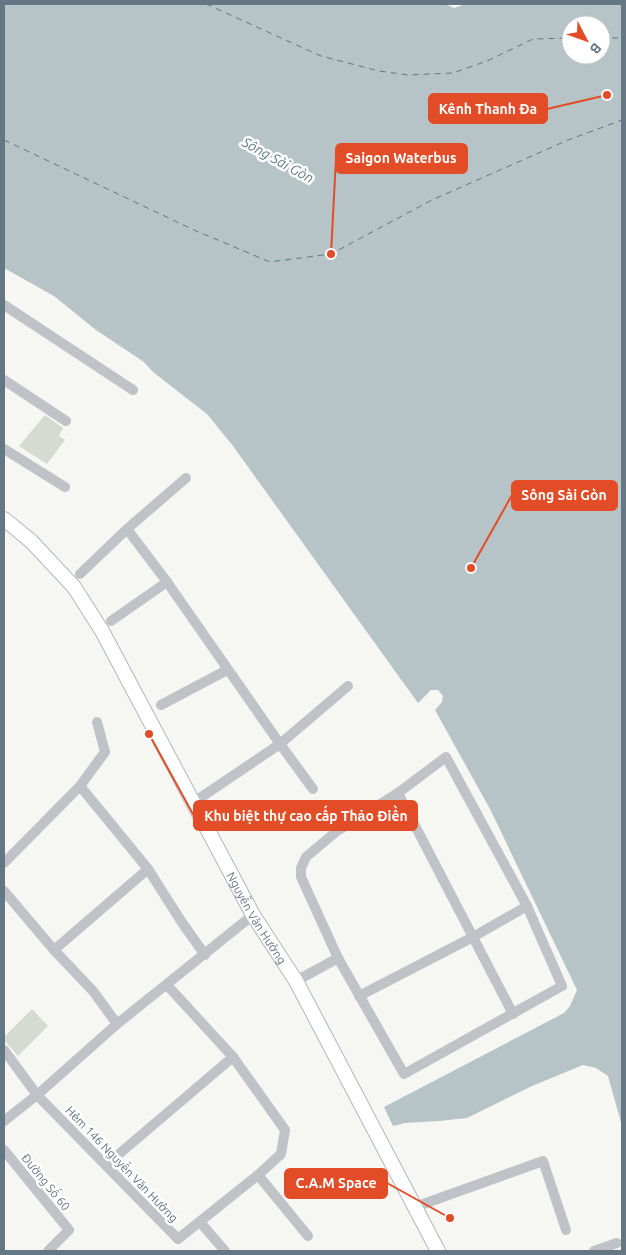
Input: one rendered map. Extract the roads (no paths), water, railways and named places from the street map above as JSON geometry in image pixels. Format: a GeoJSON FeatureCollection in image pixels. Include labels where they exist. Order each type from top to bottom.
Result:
{"type":"FeatureCollection","features":[{"type":"Feature","properties":{"kind":"main road","name":"Nguyễn Văn Hưởng"},"geometry":{"type":"LineString","coordinates":[[4,522],[31,541],[77,580],[102,631],[253,915],[296,981],[363,1112],[438,1251]]}},
{"type":"Feature","properties":{"kind":"street"},"geometry":{"type":"LineString","coordinates":[[4,305],[134,390]]}},
{"type":"Feature","properties":{"kind":"street"},"geometry":{"type":"LineString","coordinates":[[4,380],[66,421]]}},
{"type":"Feature","properties":{"kind":"street"},"geometry":{"type":"LineString","coordinates":[[4,449],[65,488]]}},
{"type":"Feature","properties":{"kind":"street"},"geometry":{"type":"LineString","coordinates":[[77,580],[127,529],[186,478]]}},
{"type":"Feature","properties":{"kind":"street"},"geometry":{"type":"LineString","coordinates":[[127,529],[167,582],[227,670],[313,789]]}},
{"type":"Feature","properties":{"kind":"street"},"geometry":{"type":"LineString","coordinates":[[111,622],[167,582]]}},
{"type":"Feature","properties":{"kind":"street"},"geometry":{"type":"LineString","coordinates":[[161,705],[227,670]]}},
{"type":"Feature","properties":{"kind":"street"},"geometry":{"type":"LineString","coordinates":[[194,802],[280,744],[348,686]]}},
{"type":"Feature","properties":{"kind":"street"},"geometry":{"type":"LineString","coordinates":[[4,863],[80,786],[106,752],[98,722]]}},
{"type":"Feature","properties":{"kind":"street"},"geometry":{"type":"LineString","coordinates":[[446,758],[527,906],[562,986],[404,1074],[338,958],[301,877],[301,868],[306,857],[337,831],[398,793],[446,758]]}},
{"type":"Feature","properties":{"kind":"street"},"geometry":{"type":"LineString","coordinates":[[80,786],[148,869],[181,922],[205,955]]}},
{"type":"Feature","properties":{"kind":"street"},"geometry":{"type":"LineString","coordinates":[[398,793],[513,1014]]}},
{"type":"Feature","properties":{"kind":"street"},"geometry":{"type":"LineString","coordinates":[[54,950],[148,869]]}},
{"type":"Feature","properties":{"kind":"street"},"geometry":{"type":"LineString","coordinates":[[4,891],[54,950],[93,991],[117,1024]]}},
{"type":"Feature","properties":{"kind":"street"},"geometry":{"type":"LineString","coordinates":[[359,996],[473,937],[527,906]]}},
{"type":"Feature","properties":{"kind":"street"},"geometry":{"type":"LineString","coordinates":[[4,1121],[37,1095],[117,1024],[253,915]]}},
{"type":"Feature","properties":{"kind":"street"},"geometry":{"type":"LineString","coordinates":[[296,981],[338,958]]}},
{"type":"Feature","properties":{"kind":"street","name":"Hẻm 146 Nguyễn Văn Hưởng"},"geometry":{"type":"LineString","coordinates":[[4,1050],[37,1095],[178,1239],[258,1175],[281,1154],[285,1130],[233,1057],[167,985]]}},
{"type":"Feature","properties":{"kind":"street"},"geometry":{"type":"LineString","coordinates":[[106,1165],[233,1057]]}},
{"type":"Feature","properties":{"kind":"street","name":"Đường Số 60"},"geometry":{"type":"LineString","coordinates":[[4,1150],[69,1230],[48,1251]]}},
{"type":"Feature","properties":{"kind":"street"},"geometry":{"type":"LineString","coordinates":[[415,1207],[543,1161],[566,1230]]}},
{"type":"Feature","properties":{"kind":"street"},"geometry":{"type":"LineString","coordinates":[[258,1175],[308,1236]]}},
{"type":"Feature","properties":{"kind":"street"},"geometry":{"type":"LineString","coordinates":[[200,1222],[225,1251]]}},
{"type":"Feature","properties":{"kind":"street"},"geometry":{"type":"LineString","coordinates":[[594,1251],[617,1243]]}},
{"type":"Feature","properties":{"kind":"water","name":"Sông Sài Gòn"},"geometry":{"type":"Polygon","coordinates":[[[4,4],[445,4],[454,8],[466,4],[622,4],[622,1126],[608,1076],[596,1068],[583,1065],[532,1086],[467,1118],[405,1123],[393,1126],[384,1107],[564,1013],[570,1006],[577,990],[490,809],[435,710],[442,702],[443,696],[438,690],[431,690],[418,703],[233,446],[207,414],[153,372],[144,362],[96,330],[54,296],[4,268],[4,4]]]}},
{"type":"Feature","properties":{"kind":"place","name":"Kênh Thanh Đa"},"geometry":{"type":"Point","coordinates":[607,95]}},
{"type":"Feature","properties":{"kind":"place","name":"Saigon Waterbus"},"geometry":{"type":"Point","coordinates":[331,254]}},
{"type":"Feature","properties":{"kind":"place","name":"Sông Sài Gòn"},"geometry":{"type":"Point","coordinates":[471,568]}},
{"type":"Feature","properties":{"kind":"place","name":"Khu biệt thự cao cấp Thảo Điền"},"geometry":{"type":"Point","coordinates":[149,734]}},
{"type":"Feature","properties":{"kind":"place","name":"C.A.M Space"},"geometry":{"type":"Point","coordinates":[450,1218]}}]}
